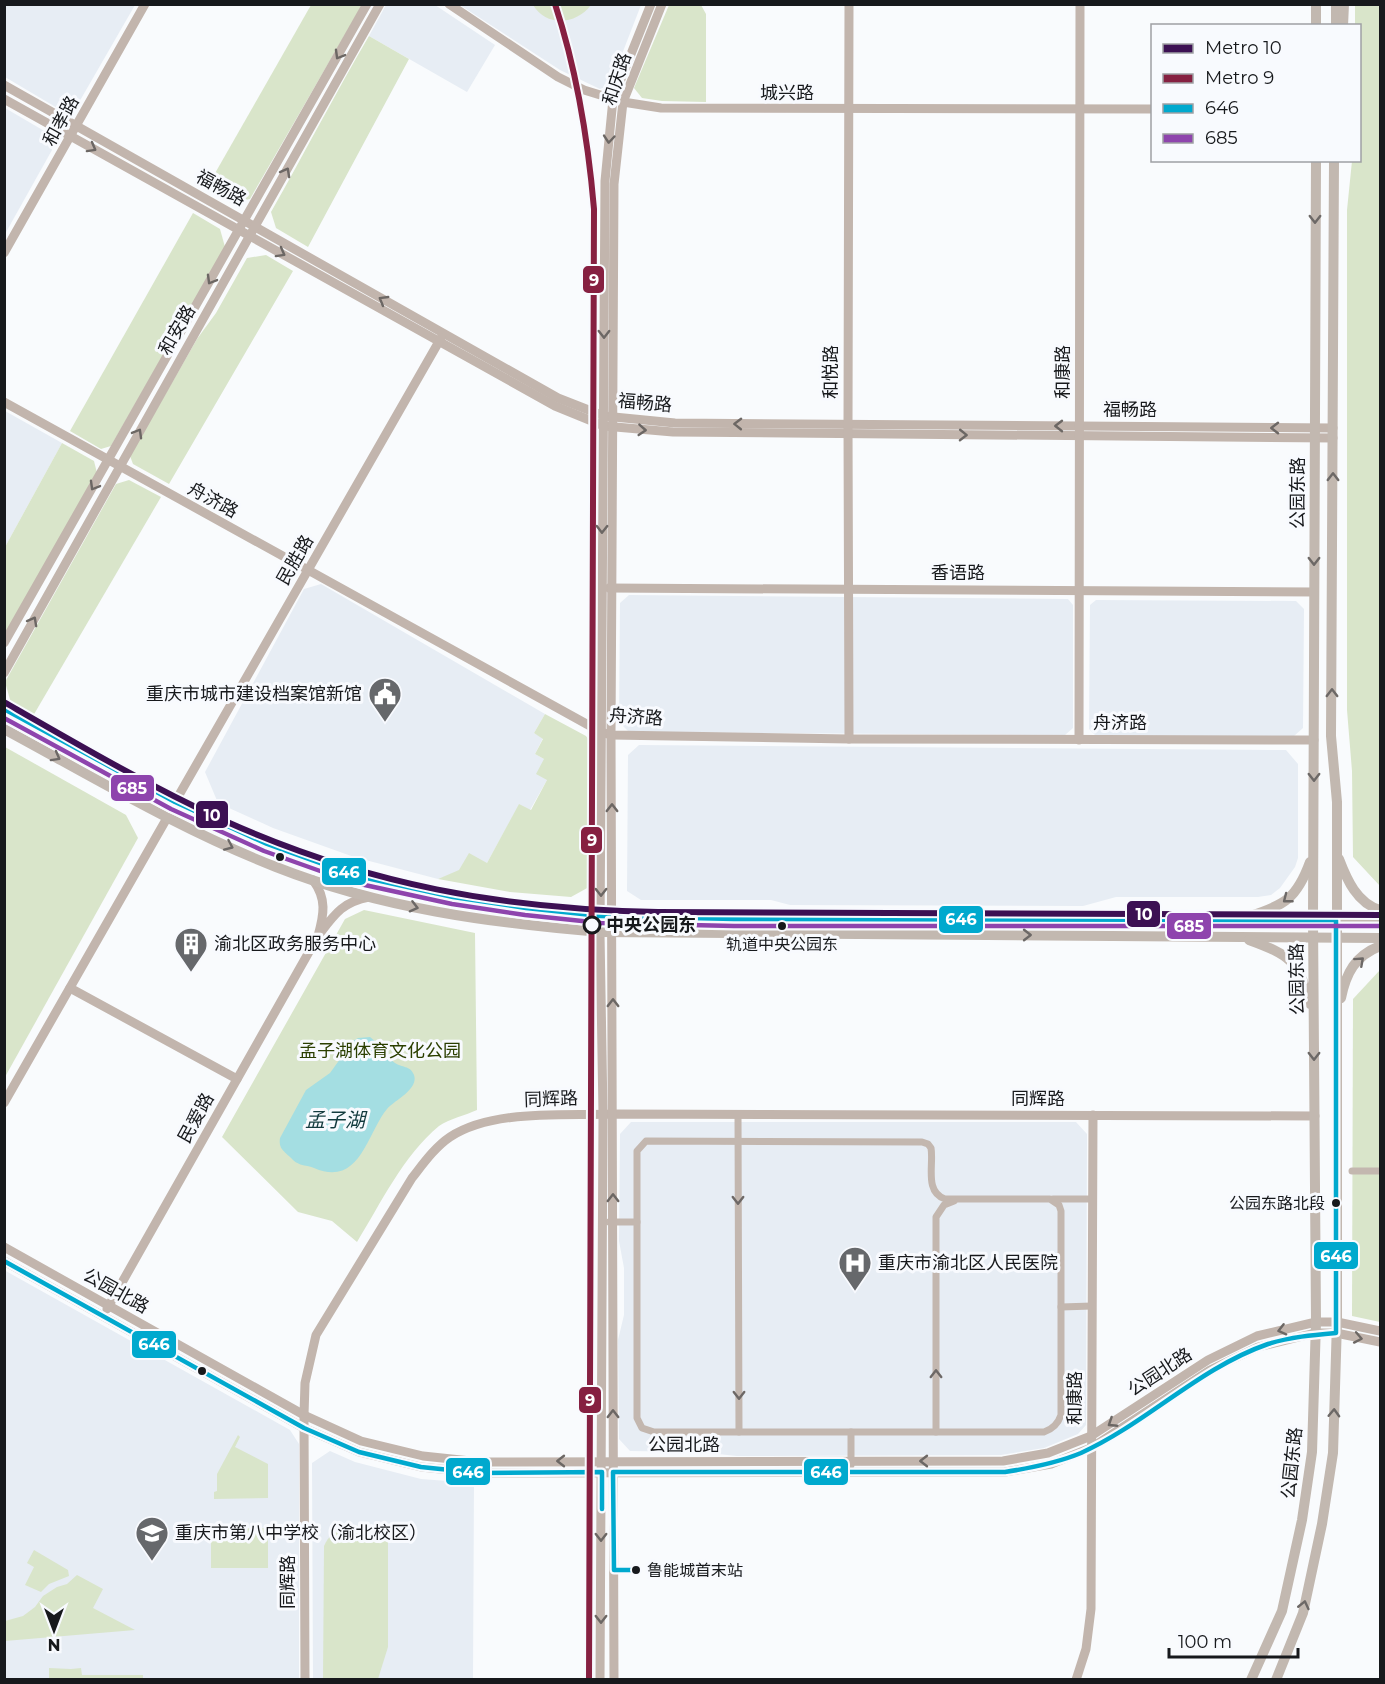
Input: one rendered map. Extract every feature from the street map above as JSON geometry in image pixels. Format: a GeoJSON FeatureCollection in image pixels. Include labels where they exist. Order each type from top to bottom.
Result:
{"type":"FeatureCollection","features":[{"type":"Feature","properties":{"kind":"main road"},"geometry":{"type":"LineString","coordinates":[[1316,4],[1316,24]]}},
{"type":"Feature","properties":{"kind":"main road"},"geometry":{"type":"LineString","coordinates":[[1335,24],[1336,4]]}},
{"type":"Feature","properties":{"kind":"main road"},"geometry":{"type":"LineString","coordinates":[[1343,24],[1344,4]]}},
{"type":"Feature","properties":{"kind":"main road","name":"公园东路"},"geometry":{"type":"LineString","coordinates":[[1251,1680],[1282,1611],[1302,1520],[1312,1452],[1316,1327],[1313,938],[1316,162]]}},
{"type":"Feature","properties":{"kind":"main road","name":"公园东路"},"geometry":{"type":"LineString","coordinates":[[1276,1680],[1303,1613],[1322,1524],[1333,1453],[1336,1328],[1337,854],[1337,802],[1331,736],[1334,162]]}},
{"type":"Feature","properties":{"kind":"main road"},"geometry":{"type":"LineString","coordinates":[[4,709],[175,802],[267,844],[352,875],[453,897],[601,916],[734,919],[1380,919]]}},
{"type":"Feature","properties":{"kind":"main road"},"geometry":{"type":"LineString","coordinates":[[4,729],[167,818],[276,867],[313,880],[448,915],[525,926],[600,932],[1380,938]]}},
{"type":"Feature","properties":{"kind":"main road"},"geometry":{"type":"LineString","coordinates":[[1239,920],[1271,909],[1292,897],[1304,881],[1313,854]]}},
{"type":"Feature","properties":{"kind":"main road"},"geometry":{"type":"LineString","coordinates":[[1337,854],[1347,880],[1358,896],[1380,910]]}},
{"type":"Feature","properties":{"kind":"main road"},"geometry":{"type":"LineString","coordinates":[[1240,937],[1274,949],[1291,961],[1304,978],[1314,1022]]}},
{"type":"Feature","properties":{"kind":"main road"},"geometry":{"type":"LineString","coordinates":[[1336,1022],[1345,978],[1356,961],[1380,946]]}},
{"type":"Feature","properties":{"kind":"street","name":"和孝路"},"geometry":{"type":"LineString","coordinates":[[4,253],[145,4]]}},
{"type":"Feature","properties":{"kind":"street","name":"和安路"},"geometry":{"type":"LineString","coordinates":[[4,644],[367,4]]}},
{"type":"Feature","properties":{"kind":"street","name":"和安路"},"geometry":{"type":"LineString","coordinates":[[4,673],[380,4]]}},
{"type":"Feature","properties":{"kind":"street","name":"城兴路"},"geometry":{"type":"LineString","coordinates":[[449,4],[558,76],[584,90],[623,102],[661,108],[693,110],[1151,109]]}},
{"type":"Feature","properties":{"kind":"street","name":"和庆路"},"geometry":{"type":"LineString","coordinates":[[614,1680],[608,1114],[613,932],[611,735],[614,588],[605,181],[613,99],[651,4]]}},
{"type":"Feature","properties":{"kind":"street","name":"和庆路"},"geometry":{"type":"LineString","coordinates":[[608,1114],[600,932],[601,732],[602,588],[609,422],[614,184],[623,102],[662,4]]}},
{"type":"Feature","properties":{"kind":"street","name":"和悦路"},"geometry":{"type":"LineString","coordinates":[[849,4],[849,739]]}},
{"type":"Feature","properties":{"kind":"street","name":"和康路"},"geometry":{"type":"LineString","coordinates":[[1079,740],[1080,4]]}},
{"type":"Feature","properties":{"kind":"street","name":"福畅路"},"geometry":{"type":"LineString","coordinates":[[4,85],[255,226],[555,406],[609,422],[673,432],[848,429],[1333,433]]}},
{"type":"Feature","properties":{"kind":"street","name":"福畅路"},"geometry":{"type":"LineString","coordinates":[[4,99],[239,230],[441,338]]}},
{"type":"Feature","properties":{"kind":"street","name":"民胜路"},"geometry":{"type":"LineString","coordinates":[[175,802],[441,338]]}},
{"type":"Feature","properties":{"kind":"street","name":"舟济路"},"geometry":{"type":"LineString","coordinates":[[4,402],[601,732],[611,735],[849,739],[1314,740]]}},
{"type":"Feature","properties":{"kind":"street","name":"香语路"},"geometry":{"type":"LineString","coordinates":[[602,588],[1314,592]]}},
{"type":"Feature","properties":{"kind":"street"},"geometry":{"type":"LineString","coordinates":[[4,1103],[167,818]]}},
{"type":"Feature","properties":{"kind":"street"},"geometry":{"type":"LineString","coordinates":[[313,880],[320,889],[325,908],[318,936]]}},
{"type":"Feature","properties":{"kind":"street"},"geometry":{"type":"LineString","coordinates":[[318,936],[341,907],[357,899],[371,896]]}},
{"type":"Feature","properties":{"kind":"street","name":"民爱路"},"geometry":{"type":"LineString","coordinates":[[102,1316],[318,936]]}},
{"type":"Feature","properties":{"kind":"street"},"geometry":{"type":"LineString","coordinates":[[70,988],[237,1079]]}},
{"type":"Feature","properties":{"kind":"street","name":"同辉路"},"geometry":{"type":"LineString","coordinates":[[305,1680],[305,1383],[316,1335],[412,1178],[429,1156],[449,1138],[475,1124],[502,1118],[608,1114],[1315,1116]]}},
{"type":"Feature","properties":{"kind":"street"},"geometry":{"type":"LineString","coordinates":[[738,1114],[739,1432]]}},
{"type":"Feature","properties":{"kind":"street","name":"和康路"},"geometry":{"type":"LineString","coordinates":[[1076,1680],[1086,1648],[1091,1609],[1093,1115]]}},
{"type":"Feature","properties":{"kind":"street"},"geometry":{"type":"LineString","coordinates":[[1050,1199],[1061,1210],[1061,1415],[1055,1426],[1044,1432],[654,1432],[647,1431],[638,1423],[637,1150],[645,1141],[922,1142],[928,1144],[930,1148],[932,1183],[936,1194],[945,1199],[960,1199],[1050,1199],[1093,1199]]}},
{"type":"Feature","properties":{"kind":"street"},"geometry":{"type":"LineString","coordinates":[[1352,1172],[1380,1172]]}},
{"type":"Feature","properties":{"kind":"street"},"geometry":{"type":"LineString","coordinates":[[936,1432],[936,1217],[944,1205],[960,1199]]}},
{"type":"Feature","properties":{"kind":"street","name":"和庆路"},"geometry":{"type":"LineString","coordinates":[[600,1680],[602,1461],[608,1221]]}},
{"type":"Feature","properties":{"kind":"street"},"geometry":{"type":"LineString","coordinates":[[608,1221],[637,1221]]}},
{"type":"Feature","properties":{"kind":"street","name":"公园北路"},"geometry":{"type":"LineString","coordinates":[[4,1247],[304,1416],[361,1441],[423,1456],[480,1462],[1003,1461],[1048,1453],[1091,1436],[1208,1360],[1257,1336],[1316,1327],[1380,1331]]}},
{"type":"Feature","properties":{"kind":"street","name":"公园北路"},"geometry":{"type":"LineString","coordinates":[[4,1262],[304,1428],[358,1452],[422,1467],[479,1473],[1005,1472],[1052,1464],[1091,1448],[1210,1370],[1258,1347],[1316,1327]]}},
{"type":"Feature","properties":{"kind":"street"},"geometry":{"type":"LineString","coordinates":[[1061,1307],[1092,1306]]}},
{"type":"Feature","properties":{"kind":"street","name":"公园北路"},"geometry":{"type":"LineString","coordinates":[[1336,1328],[1380,1342]]}},
{"type":"Feature","properties":{"kind":"street"},"geometry":{"type":"LineString","coordinates":[[851,1432],[851,1472]]}},
{"type":"Feature","properties":{"kind":"shaded area"},"geometry":{"type":"Polygon","coordinates":[[[5,4],[135,5],[78,104],[59,109],[5,77],[5,4]]]}},
{"type":"Feature","properties":{"kind":"shaded area"},"geometry":{"type":"Polygon","coordinates":[[[386,5],[435,5],[495,45],[467,92],[369,36],[386,5]]]}},
{"type":"Feature","properties":{"kind":"shaded area"},"geometry":{"type":"Polygon","coordinates":[[[460,5],[641,5],[610,85],[600,89],[560,70],[460,5]]]}},
{"type":"Feature","properties":{"kind":"shaded area"},"geometry":{"type":"Polygon","coordinates":[[[5,108],[46,132],[52,150],[5,234],[5,108]]]}},
{"type":"Feature","properties":{"kind":"shaded area"},"geometry":{"type":"Polygon","coordinates":[[[5,411],[62,443],[5,547],[5,411]]]}},
{"type":"Feature","properties":{"kind":"shaded area","name":"重庆市城市建设档案馆新馆"},"geometry":{"type":"Polygon","coordinates":[[[321,584],[545,714],[534,733],[543,738],[535,754],[544,759],[547,780],[530,810],[519,805],[487,863],[438,879],[354,857],[273,828],[218,803],[205,772],[304,589],[321,584]]]}},
{"type":"Feature","properties":{"kind":"shaded area"},"geometry":{"type":"Polygon","coordinates":[[[629,595],[1068,599],[1073,605],[1073,728],[1065,735],[629,732],[619,722],[620,603],[629,595]]]}},
{"type":"Feature","properties":{"kind":"shaded area"},"geometry":{"type":"Polygon","coordinates":[[[1096,600],[1296,601],[1304,609],[1303,728],[1294,736],[1096,736],[1089,729],[1090,605],[1096,600]]]}},
{"type":"Feature","properties":{"kind":"shaded area"},"geometry":{"type":"Polygon","coordinates":[[[639,745],[1286,750],[1298,764],[1298,858],[1295,867],[1280,888],[1271,895],[1258,897],[1116,897],[1083,906],[790,905],[771,900],[641,900],[627,891],[628,755],[639,745]]]}},
{"type":"Feature","properties":{"kind":"shaded area","name":"重庆市渝北区人民医院"},"geometry":{"type":"Polygon","coordinates":[[[631,1122],[1076,1122],[1087,1134],[1086,1425],[1078,1434],[1044,1448],[1001,1455],[737,1456],[699,1452],[630,1451],[619,1439],[618,1340],[624,1315],[624,1268],[619,1241],[620,1134],[631,1122]]]}},
{"type":"Feature","properties":{"kind":"shaded area","name":"重庆市第八中学校（渝北校区）"},"geometry":{"type":"Polygon","coordinates":[[[4,1270],[290,1430],[299,1444],[299,1679],[5,1679],[4,1270]]]}},
{"type":"Feature","properties":{"kind":"shaded area"},"geometry":{"type":"Polygon","coordinates":[[[330,1451],[355,1462],[421,1479],[474,1483],[473,1679],[313,1679],[312,1463],[330,1451]]]}},
{"type":"Feature","properties":{"kind":"green space"},"geometry":{"type":"Polygon","coordinates":[[[1380,4],[1380,886],[1353,857],[1352,771],[1347,710],[1347,210],[1352,162],[1361,162],[1361,24],[1355,24],[1355,5],[1380,4]]]}},
{"type":"Feature","properties":{"kind":"green space"},"geometry":{"type":"Polygon","coordinates":[[[311,5],[362,5],[250,199],[231,203],[206,189],[311,5]]]}},
{"type":"Feature","properties":{"kind":"green space"},"geometry":{"type":"Polygon","coordinates":[[[533,5],[591,5],[578,16],[562,21],[546,17],[533,5]]]}},
{"type":"Feature","properties":{"kind":"green space"},"geometry":{"type":"Polygon","coordinates":[[[669,5],[701,5],[706,14],[706,102],[642,98],[634,88],[669,5]]]}},
{"type":"Feature","properties":{"kind":"green space"},"geometry":{"type":"Polygon","coordinates":[[[369,36],[409,59],[308,247],[276,228],[271,212],[369,36]]]}},
{"type":"Feature","properties":{"kind":"green space"},"geometry":{"type":"Polygon","coordinates":[[[193,213],[220,229],[225,247],[111,446],[101,449],[70,431],[193,213]]]}},
{"type":"Feature","properties":{"kind":"green space"},"geometry":{"type":"Polygon","coordinates":[[[266,255],[293,271],[169,484],[133,464],[130,456],[197,339],[216,313],[247,258],[266,255]]]}},
{"type":"Feature","properties":{"kind":"green space"},"geometry":{"type":"Polygon","coordinates":[[[62,443],[94,461],[97,473],[5,636],[5,547],[62,443]]]}},
{"type":"Feature","properties":{"kind":"green space"},"geometry":{"type":"Polygon","coordinates":[[[129,480],[161,497],[33,716],[11,703],[5,682],[116,484],[129,480]]]}},
{"type":"Feature","properties":{"kind":"green space"},"geometry":{"type":"Polygon","coordinates":[[[545,714],[586,736],[591,743],[589,887],[571,897],[510,892],[438,879],[459,870],[469,853],[487,863],[519,804],[531,810],[547,780],[536,774],[544,759],[535,754],[543,739],[534,733],[545,714]]]}},
{"type":"Feature","properties":{"kind":"green space"},"geometry":{"type":"Polygon","coordinates":[[[5,747],[126,815],[138,838],[5,1077],[5,747]]]}},
{"type":"Feature","properties":{"kind":"green space","name":"孟子湖体育文化公园"},"geometry":{"type":"Polygon","coordinates":[[[364,910],[475,933],[477,1110],[439,1126],[414,1151],[357,1242],[332,1221],[298,1212],[222,1137],[345,919],[364,910]]]}},
{"type":"Feature","properties":{"kind":"green space"},"geometry":{"type":"Polygon","coordinates":[[[1380,970],[1380,1322],[1352,1316],[1353,999],[1380,970]]]}},
{"type":"Feature","properties":{"kind":"green space"},"geometry":{"type":"Polygon","coordinates":[[[238,1435],[240,1437],[235,1447],[268,1464],[268,1498],[214,1499],[214,1492],[217,1491],[217,1474],[238,1435]]]}},
{"type":"Feature","properties":{"kind":"green space"},"geometry":{"type":"Polygon","coordinates":[[[370,1525],[382,1530],[388,1539],[388,1647],[378,1679],[323,1679],[324,1546],[332,1534],[343,1528],[370,1525]]]}},
{"type":"Feature","properties":{"kind":"green space"},"geometry":{"type":"Polygon","coordinates":[[[211,1528],[268,1528],[268,1568],[211,1568],[211,1528]]]}},
{"type":"Feature","properties":{"kind":"green space"},"geometry":{"type":"Polygon","coordinates":[[[34,1550],[68,1570],[69,1576],[49,1584],[41,1592],[25,1585],[34,1567],[27,1563],[34,1550]]]}},
{"type":"Feature","properties":{"kind":"green space"},"geometry":{"type":"Polygon","coordinates":[[[77,1575],[103,1589],[93,1608],[135,1630],[5,1641],[5,1621],[23,1616],[35,1607],[43,1596],[67,1584],[77,1575]]]}},
{"type":"Feature","properties":{"kind":"green space"},"geometry":{"type":"Polygon","coordinates":[[[49,1668],[81,1668],[82,1675],[143,1675],[143,1679],[49,1679],[49,1668]]]}},
{"type":"Feature","properties":{"kind":"water","name":"孟子湖"},"geometry":{"type":"Polygon","coordinates":[[[370,1037],[391,1060],[412,1072],[415,1080],[410,1090],[387,1109],[360,1155],[342,1171],[330,1172],[295,1162],[281,1148],[280,1138],[306,1090],[330,1073],[353,1041],[370,1037]]]}},
{"type":"Feature","properties":{"kind":"metro line","name":"9"},"geometry":{"type":"LineString","coordinates":[[555,4],[570,54],[580,105],[594,209],[589,1680]]}},
{"type":"Feature","properties":{"kind":"metro line","name":"10"},"geometry":{"type":"LineString","coordinates":[[4,702],[169,794],[278,843],[331,862],[384,877],[490,899],[545,906],[658,912],[1380,915]]}},
{"type":"Feature","properties":{"kind":"transit line","name":"646"},"geometry":{"type":"LineString","coordinates":[[4,709],[175,802],[267,844],[353,875],[453,897],[601,916],[734,919],[1336,920],[1336,1333],[1285,1340],[1243,1354],[1196,1381],[1105,1441],[1072,1457],[1024,1469],[1005,1472],[613,1472],[614,1570],[636,1570]]}},
{"type":"Feature","properties":{"kind":"transit line","name":"685"},"geometry":{"type":"LineString","coordinates":[[4,718],[171,809],[264,851],[351,882],[452,904],[601,923],[734,926],[1380,926]]}},
{"type":"Feature","properties":{"kind":"transit line","name":"646"},"geometry":{"type":"LineString","coordinates":[[4,1261],[304,1428],[359,1452],[421,1467],[479,1473],[602,1472],[602,1509]]}},
{"type":"Feature","properties":{"kind":"place","name":"重庆市城市建设档案馆新馆"},"geometry":{"type":"Point","coordinates":[385,723]}},
{"type":"Feature","properties":{"kind":"place","name":"中央公园东"},"geometry":{"type":"Point","coordinates":[592,925]}},
{"type":"Feature","properties":{"kind":"place","name":"轨道中央公园东"},"geometry":{"type":"Point","coordinates":[782,926]}},
{"type":"Feature","properties":{"kind":"place","name":"渝北区政务服务中心"},"geometry":{"type":"Point","coordinates":[191,973]}},
{"type":"Feature","properties":{"kind":"place","name":"公园东路北段"},"geometry":{"type":"Point","coordinates":[1336,1203]}},
{"type":"Feature","properties":{"kind":"place","name":"重庆市渝北区人民医院"},"geometry":{"type":"Point","coordinates":[855,1292]}},
{"type":"Feature","properties":{"kind":"place","name":"重庆市第八中学校（渝北校区）"},"geometry":{"type":"Point","coordinates":[152,1562]}},
{"type":"Feature","properties":{"kind":"place","name":"鲁能城首末站"},"geometry":{"type":"Point","coordinates":[636,1570]}}]}
